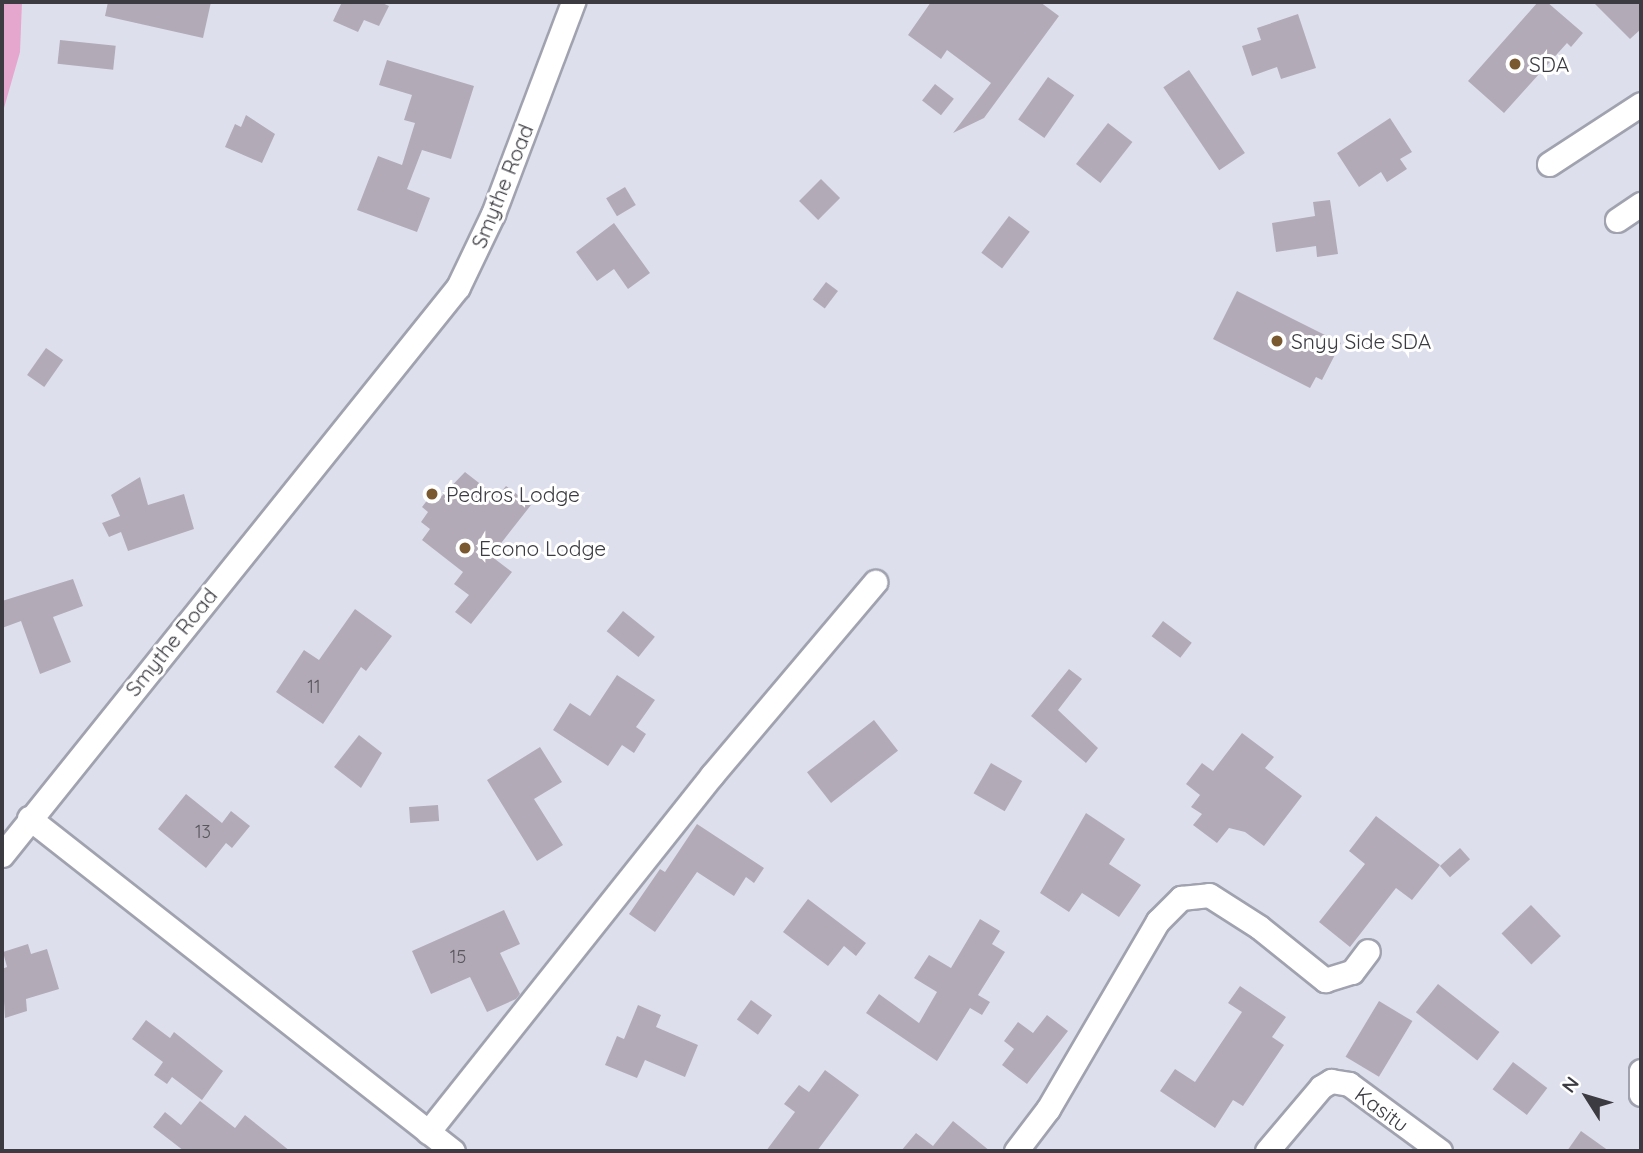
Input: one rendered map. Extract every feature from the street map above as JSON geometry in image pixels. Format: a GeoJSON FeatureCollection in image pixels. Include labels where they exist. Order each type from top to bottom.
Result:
{"type":"FeatureCollection","features":[{"type":"Feature","properties":{"kind":"street","name":"Smythe Road"},"geometry":{"type":"LineString","coordinates":[[2,855],[29,818],[458,287],[494,214],[573,2]]}},
{"type":"Feature","properties":{"kind":"street"},"geometry":{"type":"LineString","coordinates":[[1549,164],[1641,104]]}},
{"type":"Feature","properties":{"kind":"street"},"geometry":{"type":"LineString","coordinates":[[1617,220],[1641,204]]}},
{"type":"Feature","properties":{"kind":"street"},"geometry":{"type":"LineString","coordinates":[[428,1132],[712,775],[875,582]]}},
{"type":"Feature","properties":{"kind":"street"},"geometry":{"type":"LineString","coordinates":[[29,818],[453,1151]]}},
{"type":"Feature","properties":{"kind":"street"},"geometry":{"type":"LineString","coordinates":[[1016,1151],[1048,1109],[1158,921],[1181,898],[1209,895],[1259,927],[1325,980],[1352,972],[1368,951]]}},
{"type":"Feature","properties":{"kind":"street"},"geometry":{"type":"LineString","coordinates":[[1641,1071],[1641,1094]]}},
{"type":"Feature","properties":{"kind":"street","name":"Kasitu"},"geometry":{"type":"LineString","coordinates":[[1267,1151],[1321,1087],[1331,1081],[1349,1084],[1440,1151]]}},
{"type":"Feature","properties":{"kind":"shaded area"},"geometry":{"type":"Polygon","coordinates":[[[2,2],[22,2],[20,52],[2,115],[2,2]]]}},
{"type":"Feature","properties":{"kind":"building"},"geometry":{"type":"Polygon","coordinates":[[[108,2],[211,2],[203,38],[105,16],[108,2]]]}},
{"type":"Feature","properties":{"kind":"building"},"geometry":{"type":"Polygon","coordinates":[[[342,2],[380,2],[389,6],[379,26],[364,20],[358,32],[333,21],[342,2]]]}},
{"type":"Feature","properties":{"kind":"building"},"geometry":{"type":"Polygon","coordinates":[[[931,2],[1040,2],[1059,16],[984,118],[953,133],[991,83],[947,50],[941,59],[908,35],[931,2]]]}},
{"type":"Feature","properties":{"kind":"building","name":"SDA"},"geometry":{"type":"Polygon","coordinates":[[[1538,2],[1547,2],[1583,33],[1571,47],[1567,43],[1504,113],[1468,81],[1538,2]]]}},
{"type":"Feature","properties":{"kind":"building"},"geometry":{"type":"Polygon","coordinates":[[[1593,2],[1641,2],[1641,29],[1630,39],[1593,2]]]}},
{"type":"Feature","properties":{"kind":"building"},"geometry":{"type":"Polygon","coordinates":[[[1298,14],[1316,68],[1281,79],[1277,67],[1252,76],[1242,46],[1261,40],[1257,28],[1298,14]]]}},
{"type":"Feature","properties":{"kind":"building"},"geometry":{"type":"Polygon","coordinates":[[[60,40],[116,46],[113,70],[57,64],[60,40]]]}},
{"type":"Feature","properties":{"kind":"building"},"geometry":{"type":"Polygon","coordinates":[[[387,60],[474,86],[451,159],[422,150],[407,189],[430,198],[417,232],[357,210],[378,156],[402,165],[415,123],[404,120],[412,95],[379,85],[387,60]]]}},
{"type":"Feature","properties":{"kind":"building"},"geometry":{"type":"Polygon","coordinates":[[[1189,70],[1245,153],[1219,170],[1163,87],[1189,70]]]}},
{"type":"Feature","properties":{"kind":"building"},"geometry":{"type":"Polygon","coordinates":[[[1048,77],[1074,95],[1044,138],[1018,120],[1048,77]]]}},
{"type":"Feature","properties":{"kind":"building"},"geometry":{"type":"Polygon","coordinates":[[[935,84],[954,99],[941,115],[922,101],[935,84]]]}},
{"type":"Feature","properties":{"kind":"building"},"geometry":{"type":"Polygon","coordinates":[[[246,115],[275,134],[262,163],[225,147],[235,124],[241,127],[246,115]]]}},
{"type":"Feature","properties":{"kind":"building"},"geometry":{"type":"Polygon","coordinates":[[[1390,118],[1412,152],[1400,159],[1407,169],[1387,182],[1381,172],[1359,187],[1337,153],[1390,118]]]}},
{"type":"Feature","properties":{"kind":"building"},"geometry":{"type":"Polygon","coordinates":[[[1108,123],[1132,142],[1100,183],[1076,164],[1108,123]]]}},
{"type":"Feature","properties":{"kind":"building"},"geometry":{"type":"Polygon","coordinates":[[[821,179],[840,198],[818,220],[799,201],[821,179]]]}},
{"type":"Feature","properties":{"kind":"building"},"geometry":{"type":"Polygon","coordinates":[[[625,187],[636,205],[617,216],[606,198],[625,187]]]}},
{"type":"Feature","properties":{"kind":"building"},"geometry":{"type":"Polygon","coordinates":[[[1330,200],[1338,254],[1317,257],[1316,246],[1276,252],[1272,223],[1315,216],[1313,202],[1330,200]]]}},
{"type":"Feature","properties":{"kind":"building"},"geometry":{"type":"Polygon","coordinates":[[[1009,216],[1030,232],[1002,268],[981,253],[1009,216]]]}},
{"type":"Feature","properties":{"kind":"building"},"geometry":{"type":"Polygon","coordinates":[[[614,223],[650,273],[628,289],[614,269],[597,281],[576,252],[614,223]]]}},
{"type":"Feature","properties":{"kind":"building"},"geometry":{"type":"Polygon","coordinates":[[[826,282],[838,291],[825,309],[813,300],[826,282]]]}},
{"type":"Feature","properties":{"kind":"building","name":"Snyy Side SDA"},"geometry":{"type":"Polygon","coordinates":[[[1237,291],[1341,343],[1322,380],[1316,377],[1310,388],[1213,339],[1237,291]]]}},
{"type":"Feature","properties":{"kind":"building"},"geometry":{"type":"Polygon","coordinates":[[[46,348],[63,360],[44,387],[27,375],[46,348]]]}},
{"type":"Feature","properties":{"kind":"building","name":"Econo Lodge"},"geometry":{"type":"Polygon","coordinates":[[[465,472],[497,497],[506,486],[531,505],[491,556],[512,572],[471,624],[455,612],[469,595],[454,584],[463,572],[422,540],[430,529],[421,522],[428,512],[422,507],[432,494],[439,499],[465,472]]]}},
{"type":"Feature","properties":{"kind":"building"},"geometry":{"type":"Polygon","coordinates":[[[140,477],[148,505],[184,494],[194,529],[128,551],[121,532],[109,537],[102,523],[120,516],[111,495],[140,477]]]}},
{"type":"Feature","properties":{"kind":"building"},"geometry":{"type":"Polygon","coordinates":[[[73,579],[83,606],[53,617],[71,662],[40,674],[21,621],[2,628],[2,601],[73,579]]]}},
{"type":"Feature","properties":{"kind":"building"},"geometry":{"type":"Polygon","coordinates":[[[355,609],[392,636],[366,671],[361,667],[323,724],[276,692],[304,650],[319,660],[355,609]]]}},
{"type":"Feature","properties":{"kind":"building"},"geometry":{"type":"Polygon","coordinates":[[[623,611],[655,637],[639,657],[607,631],[623,611]]]}},
{"type":"Feature","properties":{"kind":"building"},"geometry":{"type":"Polygon","coordinates":[[[1163,621],[1192,643],[1180,658],[1152,636],[1163,621]]]}},
{"type":"Feature","properties":{"kind":"building"},"geometry":{"type":"Polygon","coordinates":[[[1069,669],[1082,679],[1058,710],[1098,748],[1086,763],[1031,716],[1069,669]]]}},
{"type":"Feature","properties":{"kind":"building"},"geometry":{"type":"Polygon","coordinates":[[[617,675],[655,700],[636,727],[646,734],[634,753],[622,745],[608,766],[553,730],[570,703],[590,716],[617,675]]]}},
{"type":"Feature","properties":{"kind":"building"},"geometry":{"type":"Polygon","coordinates":[[[874,720],[898,751],[831,803],[807,772],[874,720]]]}},
{"type":"Feature","properties":{"kind":"building"},"geometry":{"type":"Polygon","coordinates":[[[1242,733],[1274,757],[1265,768],[1302,796],[1264,846],[1245,832],[1229,828],[1217,843],[1193,825],[1202,814],[1191,807],[1200,795],[1186,784],[1202,763],[1213,771],[1242,733]]]}},
{"type":"Feature","properties":{"kind":"building"},"geometry":{"type":"Polygon","coordinates":[[[359,735],[382,753],[361,788],[334,767],[359,735]]]}},
{"type":"Feature","properties":{"kind":"building"},"geometry":{"type":"Polygon","coordinates":[[[540,747],[562,782],[534,799],[563,845],[537,861],[487,780],[540,747]]]}},
{"type":"Feature","properties":{"kind":"building"},"geometry":{"type":"Polygon","coordinates":[[[991,763],[1022,781],[1005,811],[974,793],[991,763]]]}},
{"type":"Feature","properties":{"kind":"building"},"geometry":{"type":"Polygon","coordinates":[[[186,794],[222,823],[231,811],[250,826],[232,848],[226,843],[206,868],[158,829],[186,794]]]}},
{"type":"Feature","properties":{"kind":"building"},"geometry":{"type":"Polygon","coordinates":[[[438,805],[439,821],[410,823],[409,807],[438,805]]]}},
{"type":"Feature","properties":{"kind":"building"},"geometry":{"type":"Polygon","coordinates":[[[1086,813],[1125,839],[1109,864],[1141,885],[1119,917],[1082,893],[1069,912],[1040,893],[1086,813]]]}},
{"type":"Feature","properties":{"kind":"building"},"geometry":{"type":"Polygon","coordinates":[[[1376,816],[1440,865],[1412,900],[1396,888],[1350,947],[1319,922],[1365,864],[1349,851],[1376,816]]]}},
{"type":"Feature","properties":{"kind":"building"},"geometry":{"type":"Polygon","coordinates":[[[697,824],[764,868],[754,883],[746,877],[734,896],[697,872],[655,932],[629,914],[660,869],[665,872],[697,824]]]}},
{"type":"Feature","properties":{"kind":"building"},"geometry":{"type":"Polygon","coordinates":[[[1460,848],[1470,859],[1450,877],[1440,866],[1460,848]]]}},
{"type":"Feature","properties":{"kind":"building"},"geometry":{"type":"Polygon","coordinates":[[[808,899],[866,943],[856,956],[844,946],[828,966],[783,932],[808,899]]]}},
{"type":"Feature","properties":{"kind":"building"},"geometry":{"type":"Polygon","coordinates":[[[1531,905],[1561,936],[1531,964],[1502,933],[1531,905]]]}},
{"type":"Feature","properties":{"kind":"building"},"geometry":{"type":"Polygon","coordinates":[[[504,910],[520,944],[500,953],[520,994],[516,999],[487,1012],[470,977],[431,994],[412,951],[504,910]]]}},
{"type":"Feature","properties":{"kind":"building"},"geometry":{"type":"Polygon","coordinates":[[[980,919],[1000,931],[992,944],[1005,952],[978,995],[990,1002],[982,1015],[970,1008],[937,1061],[866,1013],[879,994],[919,1023],[937,992],[914,978],[929,955],[951,968],[980,919]]]}},
{"type":"Feature","properties":{"kind":"building"},"geometry":{"type":"Polygon","coordinates":[[[28,944],[31,954],[47,949],[59,989],[26,999],[27,1011],[5,1018],[2,969],[7,967],[3,952],[28,944]]]}},
{"type":"Feature","properties":{"kind":"building"},"geometry":{"type":"Polygon","coordinates":[[[1438,984],[1499,1032],[1477,1060],[1416,1012],[1438,984]]]}},
{"type":"Feature","properties":{"kind":"building"},"geometry":{"type":"Polygon","coordinates":[[[1240,986],[1286,1017],[1272,1037],[1284,1045],[1243,1106],[1233,1100],[1215,1128],[1160,1091],[1175,1069],[1195,1082],[1242,1012],[1228,1003],[1240,986]]]}},
{"type":"Feature","properties":{"kind":"building"},"geometry":{"type":"Polygon","coordinates":[[[751,1000],[772,1015],[758,1035],[737,1019],[751,1000]]]}},
{"type":"Feature","properties":{"kind":"building"},"geometry":{"type":"Polygon","coordinates":[[[1379,1001],[1412,1021],[1379,1077],[1346,1057],[1379,1001]]]}},
{"type":"Feature","properties":{"kind":"building"},"geometry":{"type":"Polygon","coordinates":[[[638,1005],[661,1015],[656,1027],[698,1045],[685,1077],[645,1060],[637,1078],[605,1065],[617,1036],[624,1039],[638,1005]]]}},
{"type":"Feature","properties":{"kind":"building"},"geometry":{"type":"Polygon","coordinates":[[[1047,1015],[1068,1031],[1027,1084],[1002,1065],[1014,1049],[1004,1041],[1018,1022],[1033,1033],[1047,1015]]]}},
{"type":"Feature","properties":{"kind":"building"},"geometry":{"type":"Polygon","coordinates":[[[146,1020],[170,1038],[174,1032],[223,1071],[202,1100],[172,1077],[167,1084],[154,1075],[163,1062],[132,1039],[146,1020]]]}},
{"type":"Feature","properties":{"kind":"building"},"geometry":{"type":"Polygon","coordinates":[[[1513,1062],[1547,1088],[1527,1115],[1493,1089],[1513,1062]]]}},
{"type":"Feature","properties":{"kind":"building"},"geometry":{"type":"Polygon","coordinates":[[[825,1070],[859,1095],[817,1151],[766,1151],[795,1112],[784,1104],[799,1085],[809,1092],[825,1070]]]}},
{"type":"Feature","properties":{"kind":"building"},"geometry":{"type":"Polygon","coordinates":[[[200,1101],[235,1128],[245,1115],[290,1151],[184,1151],[153,1127],[165,1112],[181,1125],[200,1101]]]}},
{"type":"Feature","properties":{"kind":"building"},"geometry":{"type":"Polygon","coordinates":[[[953,1121],[990,1151],[901,1151],[916,1133],[933,1146],[953,1121]]]}},
{"type":"Feature","properties":{"kind":"building"},"geometry":{"type":"Polygon","coordinates":[[[1581,1131],[1609,1151],[1567,1151],[1581,1131]]]}},
{"type":"Feature","properties":{"kind":"place","name":"SDA"},"geometry":{"type":"Point","coordinates":[1515,64]}},
{"type":"Feature","properties":{"kind":"place","name":"Snyy Side SDA"},"geometry":{"type":"Point","coordinates":[1277,341]}},
{"type":"Feature","properties":{"kind":"place","name":"Pedros Lodge"},"geometry":{"type":"Point","coordinates":[432,494]}},
{"type":"Feature","properties":{"kind":"place","name":"Econo Lodge"},"geometry":{"type":"Point","coordinates":[465,548]}}]}
